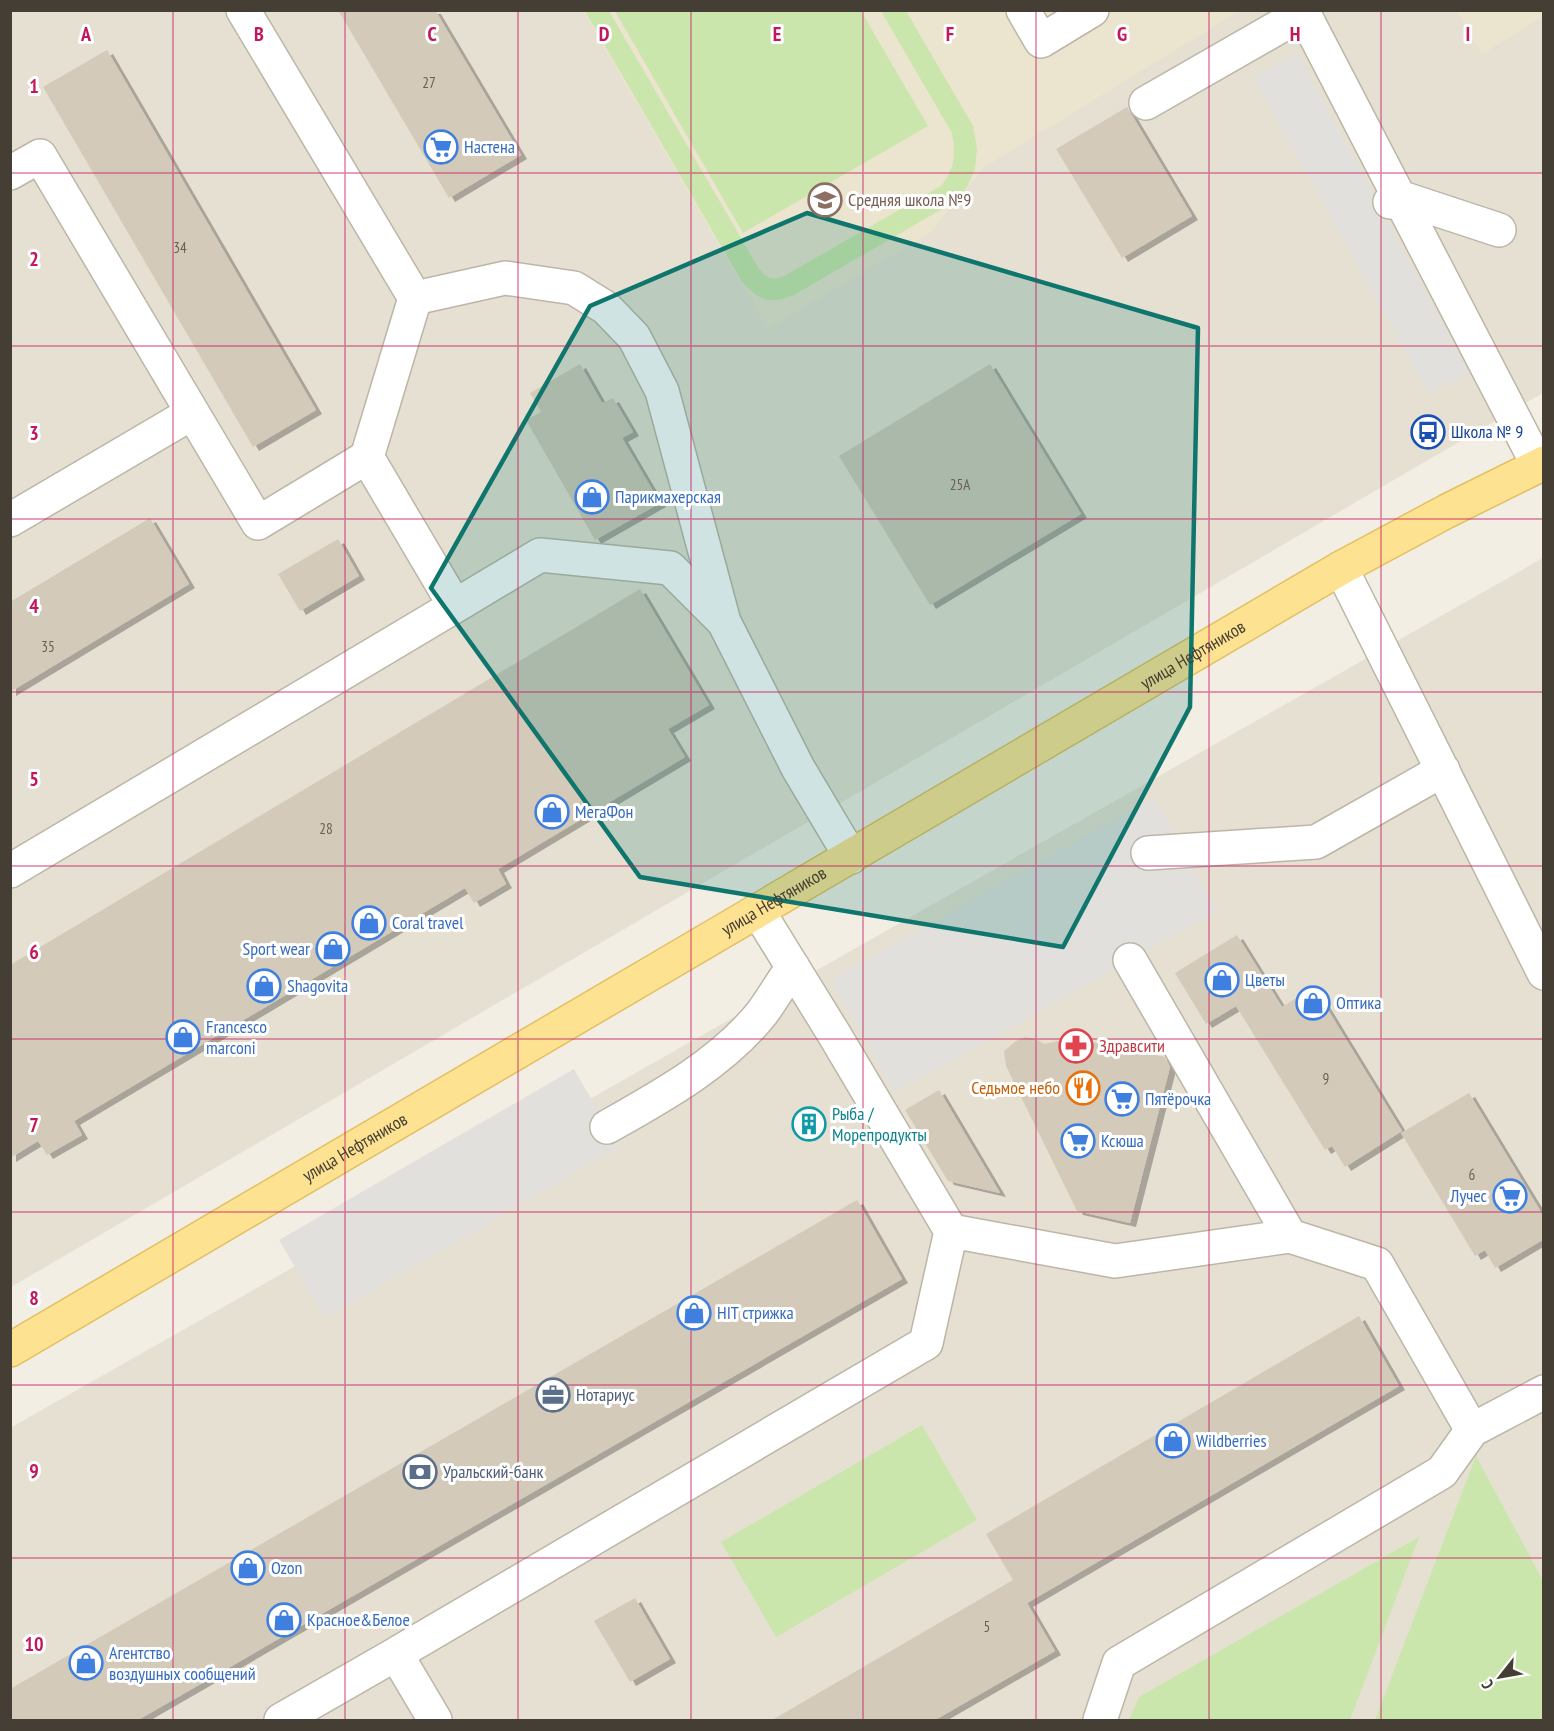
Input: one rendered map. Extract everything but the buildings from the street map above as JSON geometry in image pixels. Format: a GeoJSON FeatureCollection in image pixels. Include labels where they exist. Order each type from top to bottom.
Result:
{"type":"FeatureCollection","features":[{"type":"Feature","properties":{"kind":"main road","name":"улица Нефтяников"},"geometry":{"type":"LineString","coordinates":[[10,1350],[1341,568],[1541,464]]}},
{"type":"Feature","properties":{"kind":"lane"},"geometry":{"type":"LineString","coordinates":[[10,173],[40,156],[258,523],[367,457],[415,298],[243,10]]}},
{"type":"Feature","properties":{"kind":"lane"},"geometry":{"type":"LineString","coordinates":[[1023,10],[1041,41],[1092,10]]}},
{"type":"Feature","properties":{"kind":"lane"},"geometry":{"type":"LineString","coordinates":[[1146,103],[1303,12],[1390,203],[1541,464]]}},
{"type":"Feature","properties":{"kind":"lane"},"geometry":{"type":"LineString","coordinates":[[1390,203],[1499,230]]}},
{"type":"Feature","properties":{"kind":"lane"},"geometry":{"type":"LineString","coordinates":[[415,298],[506,278],[574,288],[606,308],[634,337],[662,391],[724,622],[798,768],[851,857]]}},
{"type":"Feature","properties":{"kind":"lane"},"geometry":{"type":"LineString","coordinates":[[10,519],[192,413]]}},
{"type":"Feature","properties":{"kind":"lane"},"geometry":{"type":"LineString","coordinates":[[367,457],[455,606]]}},
{"type":"Feature","properties":{"kind":"lane"},"geometry":{"type":"LineString","coordinates":[[10,871],[540,555],[670,568],[724,622]]}},
{"type":"Feature","properties":{"kind":"lane"},"geometry":{"type":"LineString","coordinates":[[1341,568],[1544,973]]}},
{"type":"Feature","properties":{"kind":"lane"},"geometry":{"type":"LineString","coordinates":[[1148,853],[1316,842],[1443,770]]}},
{"type":"Feature","properties":{"kind":"lane"},"geometry":{"type":"LineString","coordinates":[[281,1720],[926,1343],[951,1232],[844,1028],[793,967],[758,911]]}},
{"type":"Feature","properties":{"kind":"lane"},"geometry":{"type":"LineString","coordinates":[[1130,960],[1290,1236]]}},
{"type":"Feature","properties":{"kind":"lane"},"geometry":{"type":"LineString","coordinates":[[607,1127],[672,1090],[723,1052],[761,1014],[793,967]]}},
{"type":"Feature","properties":{"kind":"lane"},"geometry":{"type":"LineString","coordinates":[[951,1232],[1114,1261],[1290,1236],[1377,1264],[1472,1430]]}},
{"type":"Feature","properties":{"kind":"lane"},"geometry":{"type":"LineString","coordinates":[[1100,1720],[1119,1663],[1442,1472],[1472,1430],[1544,1392]]}},
{"type":"Feature","properties":{"kind":"lane"},"geometry":{"type":"LineString","coordinates":[[396,1654],[435,1720]]}},
{"type":"Feature","properties":{"kind":"highlighted area"},"geometry":{"type":"Polygon","coordinates":[[[807,213],[1198,328],[1190,707],[1063,947],[640,877],[431,588],[590,306],[807,213]]]}},
{"type":"Feature","properties":{"kind":"shaded area"},"geometry":{"type":"Polygon","coordinates":[[[11,11],[1543,11],[1543,393],[11,1287],[11,11]]]}},
{"type":"Feature","properties":{"kind":"shaded area","name":"Средняя школа №9"},"geometry":{"type":"Polygon","coordinates":[[[583,11],[1239,11],[983,168],[931,232],[768,329],[583,11]]]}},
{"type":"Feature","properties":{"kind":"shaded area"},"geometry":{"type":"Polygon","coordinates":[[[1456,11],[1543,11],[1543,17],[1482,54],[1456,11]]]}},
{"type":"Feature","properties":{"kind":"shaded area"},"geometry":{"type":"Polygon","coordinates":[[[1297,53],[1469,373],[1429,394],[1254,78],[1297,53]]]}},
{"type":"Feature","properties":{"kind":"shaded area"},"geometry":{"type":"Polygon","coordinates":[[[1543,558],[1543,1720],[11,1720],[10,1428],[1543,558]]]}},
{"type":"Feature","properties":{"kind":"shaded area"},"geometry":{"type":"Polygon","coordinates":[[[1154,797],[1218,911],[894,1093],[831,980],[1154,797]]]}},
{"type":"Feature","properties":{"kind":"shaded area"},"geometry":{"type":"Polygon","coordinates":[[[574,1069],[619,1147],[325,1318],[279,1240],[574,1069]]]}},
{"type":"Feature","properties":{"kind":"green space"},"geometry":{"type":"Polygon","coordinates":[[[585,11],[609,11],[759,269],[770,278],[784,276],[941,186],[952,167],[954,148],[952,133],[881,11],[906,11],[973,126],[977,149],[975,169],[967,187],[954,202],[794,295],[778,300],[760,297],[742,282],[585,11]]]}},
{"type":"Feature","properties":{"kind":"green space"},"geometry":{"type":"Polygon","coordinates":[[[615,11],[861,11],[928,126],[743,233],[615,11]]]}},
{"type":"Feature","properties":{"kind":"green space"},"geometry":{"type":"Polygon","coordinates":[[[922,1425],[977,1520],[776,1637],[721,1542],[922,1425]]]}},
{"type":"Feature","properties":{"kind":"green space"},"geometry":{"type":"Polygon","coordinates":[[[1476,1456],[1543,1581],[1543,1720],[1375,1720],[1476,1456]]]}},
{"type":"Feature","properties":{"kind":"green space"},"geometry":{"type":"Polygon","coordinates":[[[1419,1537],[1350,1720],[1129,1720],[1139,1697],[1419,1537]]]}},
{"type":"Feature","properties":{"kind":"place","name":"Настена"},"geometry":{"type":"Point","coordinates":[441,147]}},
{"type":"Feature","properties":{"kind":"place","name":"Средняя школа №9"},"geometry":{"type":"Point","coordinates":[825,200]}},
{"type":"Feature","properties":{"kind":"place","name":"Школа № 9"},"geometry":{"type":"Point","coordinates":[1428,432]}},
{"type":"Feature","properties":{"kind":"place","name":"Парикмахерская"},"geometry":{"type":"Point","coordinates":[592,497]}},
{"type":"Feature","properties":{"kind":"place","name":"МегаФон"},"geometry":{"type":"Point","coordinates":[552,812]}},
{"type":"Feature","properties":{"kind":"place","name":"Coral travel"},"geometry":{"type":"Point","coordinates":[369,923]}},
{"type":"Feature","properties":{"kind":"place","name":"Sport wear"},"geometry":{"type":"Point","coordinates":[333,949]}},
{"type":"Feature","properties":{"kind":"place","name":"Цветы"},"geometry":{"type":"Point","coordinates":[1222,980]}},
{"type":"Feature","properties":{"kind":"place","name":"Shagovita"},"geometry":{"type":"Point","coordinates":[264,986]}},
{"type":"Feature","properties":{"kind":"place","name":"Оптика"},"geometry":{"type":"Point","coordinates":[1313,1003]}},
{"type":"Feature","properties":{"kind":"place","name":"Francesco marconi"},"geometry":{"type":"Point","coordinates":[183,1037]}},
{"type":"Feature","properties":{"kind":"place","name":"Здравсити"},"geometry":{"type":"Point","coordinates":[1076,1046]}},
{"type":"Feature","properties":{"kind":"place","name":"Седьмое небо"},"geometry":{"type":"Point","coordinates":[1083,1088]}},
{"type":"Feature","properties":{"kind":"place","name":"Пятёрочка"},"geometry":{"type":"Point","coordinates":[1122,1099]}},
{"type":"Feature","properties":{"kind":"place","name":"Рыба / Морепродукты"},"geometry":{"type":"Point","coordinates":[809,1124]}},
{"type":"Feature","properties":{"kind":"place","name":"Ксюша"},"geometry":{"type":"Point","coordinates":[1078,1141]}},
{"type":"Feature","properties":{"kind":"place","name":"Лучес"},"geometry":{"type":"Point","coordinates":[1510,1196]}},
{"type":"Feature","properties":{"kind":"place","name":"HIT стрижка"},"geometry":{"type":"Point","coordinates":[694,1313]}},
{"type":"Feature","properties":{"kind":"place","name":"Нотариус"},"geometry":{"type":"Point","coordinates":[553,1395]}},
{"type":"Feature","properties":{"kind":"place","name":"Wildberries"},"geometry":{"type":"Point","coordinates":[1173,1441]}},
{"type":"Feature","properties":{"kind":"place","name":"Уральский-банк"},"geometry":{"type":"Point","coordinates":[420,1472]}},
{"type":"Feature","properties":{"kind":"place","name":"Ozon"},"geometry":{"type":"Point","coordinates":[248,1568]}},
{"type":"Feature","properties":{"kind":"place","name":"Красное&Белое"},"geometry":{"type":"Point","coordinates":[284,1620]}},
{"type":"Feature","properties":{"kind":"place","name":"Агентство воздушных сообщений"},"geometry":{"type":"Point","coordinates":[86,1663]}}]}
